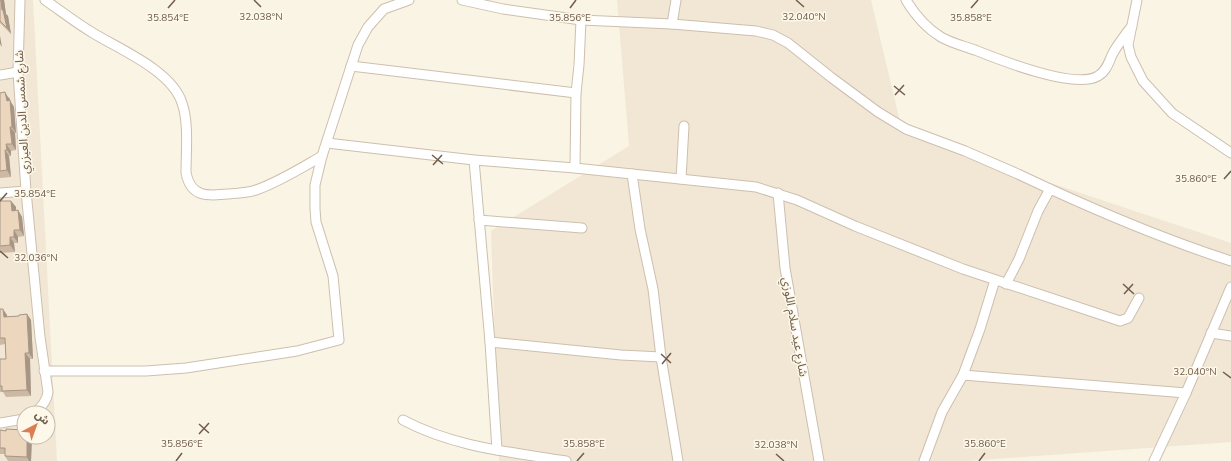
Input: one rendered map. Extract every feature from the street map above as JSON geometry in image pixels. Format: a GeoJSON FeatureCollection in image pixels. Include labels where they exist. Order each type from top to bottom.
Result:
{"type":"FeatureCollection","features":[{"type":"Feature","properties":{"kind":"street","name":"شارع شمس الدين العيزري"},"geometry":{"type":"LineString","coordinates":[[20,0],[18,72],[26,191],[44,370],[47,382],[47,396],[43,405]]}},
{"type":"Feature","properties":{"kind":"street"},"geometry":{"type":"LineString","coordinates":[[45,0],[73,20],[163,76],[178,93],[185,114],[186,173],[192,188],[200,194],[210,195],[240,193],[256,190],[279,180],[322,156]]}},
{"type":"Feature","properties":{"kind":"street"},"geometry":{"type":"LineString","coordinates":[[44,370],[146,371],[186,368],[297,351],[339,340],[333,276],[316,222],[315,185],[322,156],[358,45],[368,27],[384,10],[409,0]]}},
{"type":"Feature","properties":{"kind":"street"},"geometry":{"type":"LineString","coordinates":[[462,0],[504,4],[580,20],[672,24],[756,31],[778,37],[795,48],[878,112],[906,129],[965,151],[1135,227],[1231,261]]}},
{"type":"Feature","properties":{"kind":"street"},"geometry":{"type":"LineString","coordinates":[[672,24],[676,0]]}},
{"type":"Feature","properties":{"kind":"street"},"geometry":{"type":"LineString","coordinates":[[906,0],[918,18],[942,38],[1041,73],[1069,78],[1090,79],[1099,76],[1106,69],[1113,54],[1132,26]]}},
{"type":"Feature","properties":{"kind":"street"},"geometry":{"type":"LineString","coordinates":[[1137,0],[1128,45],[1132,58],[1144,81],[1172,113],[1231,153]]}},
{"type":"Feature","properties":{"kind":"street"},"geometry":{"type":"LineString","coordinates":[[574,168],[580,20]]}},
{"type":"Feature","properties":{"kind":"street"},"geometry":{"type":"LineString","coordinates":[[351,66],[576,93]]}},
{"type":"Feature","properties":{"kind":"street"},"geometry":{"type":"LineString","coordinates":[[0,75],[18,72]]}},
{"type":"Feature","properties":{"kind":"street"},"geometry":{"type":"LineString","coordinates":[[681,179],[684,126]]}},
{"type":"Feature","properties":{"kind":"street"},"geometry":{"type":"LineString","coordinates":[[327,143],[474,160],[574,168],[740,184],[756,187],[798,200],[907,248],[1006,284],[1120,321],[1131,316],[1139,298]]}},
{"type":"Feature","properties":{"kind":"street"},"geometry":{"type":"LineString","coordinates":[[474,160],[490,342],[497,450]]}},
{"type":"Feature","properties":{"kind":"street"},"geometry":{"type":"LineString","coordinates":[[632,174],[640,229],[653,289],[661,357],[678,461]]}},
{"type":"Feature","properties":{"kind":"street"},"geometry":{"type":"LineString","coordinates":[[1006,284],[1019,259],[1038,211],[1050,189]]}},
{"type":"Feature","properties":{"kind":"street"},"geometry":{"type":"LineString","coordinates":[[0,193],[26,191]]}},
{"type":"Feature","properties":{"kind":"street","name":"شارع عيد سلام اللوزي"},"geometry":{"type":"LineString","coordinates":[[778,193],[785,268],[819,461]]}},
{"type":"Feature","properties":{"kind":"street"},"geometry":{"type":"LineString","coordinates":[[479,220],[582,228]]}},
{"type":"Feature","properties":{"kind":"street"},"geometry":{"type":"LineString","coordinates":[[924,461],[942,412],[963,375],[980,329],[995,280]]}},
{"type":"Feature","properties":{"kind":"street"},"geometry":{"type":"LineString","coordinates":[[1154,461],[1186,393],[1231,287]]}},
{"type":"Feature","properties":{"kind":"street"},"geometry":{"type":"LineString","coordinates":[[1211,333],[1231,336]]}},
{"type":"Feature","properties":{"kind":"street"},"geometry":{"type":"LineString","coordinates":[[490,342],[621,355],[661,357]]}},
{"type":"Feature","properties":{"kind":"street"},"geometry":{"type":"LineString","coordinates":[[963,375],[1186,393]]}},
{"type":"Feature","properties":{"kind":"street"},"geometry":{"type":"LineString","coordinates":[[0,423],[16,420]]}},
{"type":"Feature","properties":{"kind":"street"},"geometry":{"type":"LineString","coordinates":[[403,420],[439,436],[497,450],[566,461]]}},
{"type":"Feature","properties":{"kind":"shaded area"},"geometry":{"type":"Polygon","coordinates":[[[0,0],[33,0],[54,405],[16,405],[16,445],[56,445],[56,442],[57,461],[0,461],[0,0]]]}},
{"type":"Feature","properties":{"kind":"shaded area"},"geometry":{"type":"Polygon","coordinates":[[[617,0],[871,0],[903,134],[1231,243],[1231,442],[967,461],[499,461],[491,231],[629,146],[617,0]]]}},
{"type":"Feature","properties":{"kind":"building"},"geometry":{"type":"Polygon","coordinates":[[[1,0],[7,28],[0,21],[1,0]]]}},
{"type":"Feature","properties":{"kind":"building"},"geometry":{"type":"Polygon","coordinates":[[[5,92],[7,101],[10,100],[12,127],[10,127],[12,144],[6,144],[7,150],[5,150],[7,170],[0,171],[0,93],[5,92]]]}},
{"type":"Feature","properties":{"kind":"building"},"geometry":{"type":"Polygon","coordinates":[[[0,201],[11,201],[12,211],[18,210],[20,230],[14,230],[14,237],[10,237],[10,245],[0,246],[0,201]]]}},
{"type":"Feature","properties":{"kind":"building"},"geometry":{"type":"Polygon","coordinates":[[[0,309],[3,309],[4,317],[27,314],[29,353],[25,353],[27,390],[2,391],[2,386],[0,386],[0,359],[6,359],[5,338],[0,338],[0,309]]]}},
{"type":"Feature","properties":{"kind":"building"},"geometry":{"type":"Polygon","coordinates":[[[6,429],[16,430],[16,445],[27,445],[27,457],[5,456],[5,448],[0,448],[0,430],[6,431],[6,429]]]}}]}
